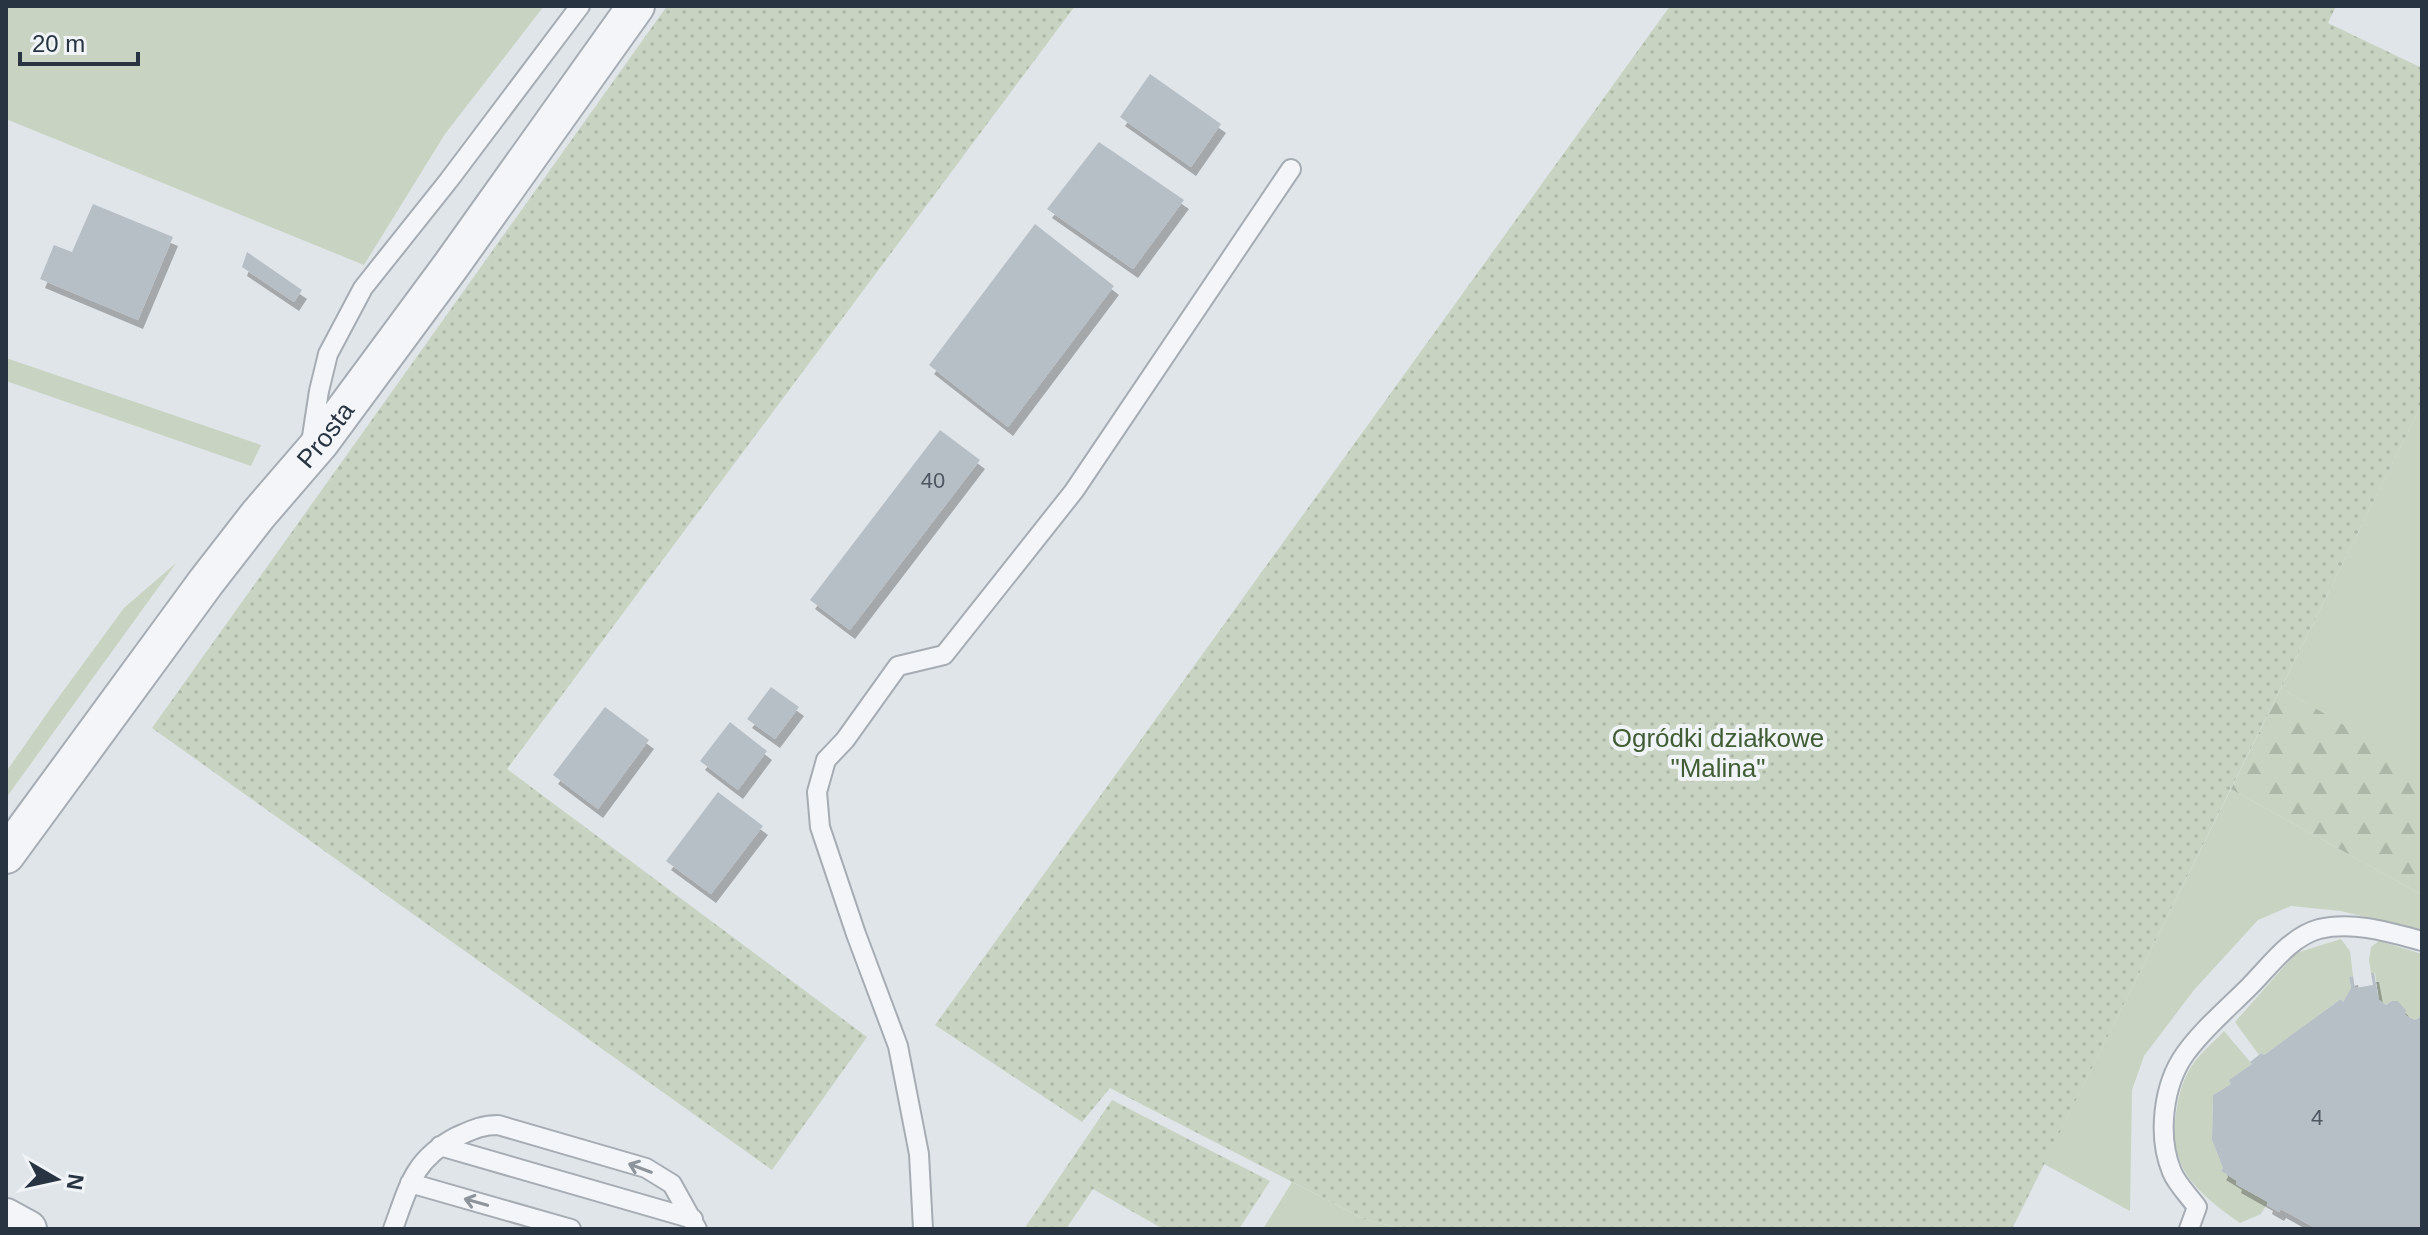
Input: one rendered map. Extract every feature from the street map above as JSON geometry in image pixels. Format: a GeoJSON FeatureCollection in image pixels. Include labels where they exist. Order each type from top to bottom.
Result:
{"type":"FeatureCollection","features":[{"type":"Feature","properties":{"kind":"street","name":"Prosta"},"geometry":{"type":"LineString","coordinates":[[6,855],[206,582],[310,455],[450,267],[636,6]]}},
{"type":"Feature","properties":{"kind":"street"},"geometry":{"type":"LineString","coordinates":[[6,1217],[28,1229]]}},
{"type":"Feature","properties":{"kind":"lane"},"geometry":{"type":"LineString","coordinates":[[310,455],[328,354],[363,288],[580,6]]}},
{"type":"Feature","properties":{"kind":"lane"},"geometry":{"type":"LineString","coordinates":[[923,1229],[919,1154],[898,1046],[820,827],[817,792],[826,760],[845,740],[898,666],[944,655],[1074,491],[1291,169]]}},
{"type":"Feature","properties":{"kind":"lane"},"geometry":{"type":"LineString","coordinates":[[2189,1229],[2197,1207],[2173,1174],[2164,1133],[2171,1085],[2188,1050],[2286,949],[2306,934],[2330,927],[2358,927],[2422,941]]}},
{"type":"Feature","properties":{"kind":"lane"},"geometry":{"type":"LineString","coordinates":[[393,1229],[410,1183],[428,1155],[481,1125],[498,1125],[646,1168],[672,1184],[695,1224]]}},
{"type":"Feature","properties":{"kind":"lane"},"geometry":{"type":"LineString","coordinates":[[440,1146],[695,1224]]}},
{"type":"Feature","properties":{"kind":"lane"},"geometry":{"type":"LineString","coordinates":[[410,1183],[571,1229]]}},
{"type":"Feature","properties":{"kind":"green space"},"geometry":{"type":"Polygon","coordinates":[[[6,6],[544,6],[445,134],[364,265],[6,119],[6,6]]]}},
{"type":"Feature","properties":{"kind":"green space"},"geometry":{"type":"Polygon","coordinates":[[[667,6],[1075,6],[507,769],[867,1037],[772,1170],[152,728],[667,6]]]}},
{"type":"Feature","properties":{"kind":"green space","name":"Ogródki działkowe \"Malina\""},"geometry":{"type":"Polygon","coordinates":[[[1670,6],[2336,6],[2328,23],[2422,68],[2422,404],[2012,1229],[1403,1229],[1366,1220],[1110,1088],[1082,1122],[935,1025],[1670,6]]]}},
{"type":"Feature","properties":{"kind":"green space"},"geometry":{"type":"Polygon","coordinates":[[[6,358],[261,445],[251,466],[6,381],[6,358]]]}},
{"type":"Feature","properties":{"kind":"green space"},"geometry":{"type":"Polygon","coordinates":[[[2422,404],[2422,772],[2281,688],[2422,404]]]}},
{"type":"Feature","properties":{"kind":"green space"},"geometry":{"type":"Polygon","coordinates":[[[176,563],[6,798],[6,772],[50,709],[124,608],[176,563]]]}},
{"type":"Feature","properties":{"kind":"green space"},"geometry":{"type":"Polygon","coordinates":[[[2281,688],[2422,771],[2422,895],[2231,789],[2281,688]]]}},
{"type":"Feature","properties":{"kind":"green space"},"geometry":{"type":"Polygon","coordinates":[[[2231,789],[2422,895],[2422,931],[2341,911],[2291,906],[2258,920],[2194,990],[2144,1056],[2132,1090],[2130,1211],[2044,1164],[2231,789]]]}},
{"type":"Feature","properties":{"kind":"green space"},"geometry":{"type":"Polygon","coordinates":[[[2341,939],[2350,951],[2353,976],[2349,977],[2351,988],[2343,1002],[2341,999],[2264,1055],[2259,1055],[2235,1022],[2296,953],[2341,939]]]}},
{"type":"Feature","properties":{"kind":"green space"},"geometry":{"type":"Polygon","coordinates":[[[2379,941],[2422,954],[2422,1016],[2415,1020],[2405,1015],[2406,1010],[2398,1001],[2386,1005],[2379,1000],[2375,973],[2371,973],[2369,960],[2371,947],[2379,941]]]}},
{"type":"Feature","properties":{"kind":"green space"},"geometry":{"type":"Polygon","coordinates":[[[2224,1031],[2252,1064],[2230,1080],[2231,1084],[2213,1095],[2212,1140],[2223,1168],[2221,1171],[2237,1181],[2236,1185],[2268,1202],[2261,1214],[2240,1223],[2211,1201],[2189,1178],[2176,1150],[2174,1133],[2179,1096],[2188,1072],[2224,1031]]]}},
{"type":"Feature","properties":{"kind":"green space"},"geometry":{"type":"Polygon","coordinates":[[[1112,1100],[1270,1181],[1239,1229],[1163,1229],[1093,1189],[1066,1229],[1024,1229],[1112,1100]]]}},
{"type":"Feature","properties":{"kind":"green space"},"geometry":{"type":"Polygon","coordinates":[[[1292,1182],[1366,1220],[1403,1229],[1263,1229],[1292,1182]]]}},
{"type":"Feature","properties":{"kind":"building"},"geometry":{"type":"Polygon","coordinates":[[[1150,74],[1221,124],[1191,167],[1120,117],[1150,74]]]}},
{"type":"Feature","properties":{"kind":"building"},"geometry":{"type":"Polygon","coordinates":[[[1099,142],[1184,200],[1133,269],[1047,209],[1099,142]]]}},
{"type":"Feature","properties":{"kind":"building"},"geometry":{"type":"Polygon","coordinates":[[[93,204],[173,237],[138,320],[40,279],[54,245],[72,252],[93,204]]]}},
{"type":"Feature","properties":{"kind":"building"},"geometry":{"type":"Polygon","coordinates":[[[1035,224],[1114,286],[1008,427],[929,365],[1035,224]]]}},
{"type":"Feature","properties":{"kind":"building"},"geometry":{"type":"Polygon","coordinates":[[[247,252],[302,290],[294,302],[242,267],[247,252]]]}},
{"type":"Feature","properties":{"kind":"building"},"geometry":{"type":"Polygon","coordinates":[[[940,430],[980,460],[850,630],[810,600],[940,430]]]}},
{"type":"Feature","properties":{"kind":"building"},"geometry":{"type":"Polygon","coordinates":[[[771,687],[799,707],[775,739],[747,719],[771,687]]]}},
{"type":"Feature","properties":{"kind":"building"},"geometry":{"type":"Polygon","coordinates":[[[605,707],[649,740],[598,809],[553,775],[605,707]]]}},
{"type":"Feature","properties":{"kind":"building"},"geometry":{"type":"Polygon","coordinates":[[[730,722],[767,751],[738,790],[700,761],[730,722]]]}},
{"type":"Feature","properties":{"kind":"building"},"geometry":{"type":"Polygon","coordinates":[[[718,792],[763,826],[711,894],[666,861],[718,792]]]}},
{"type":"Feature","properties":{"kind":"building"},"geometry":{"type":"Polygon","coordinates":[[[2371,973],[2374,973],[2379,1000],[2386,1005],[2398,1001],[2406,1010],[2405,1015],[2415,1020],[2422,1016],[2422,1229],[2317,1229],[2281,1209],[2279,1212],[2267,1205],[2268,1202],[2236,1184],[2237,1181],[2221,1171],[2223,1168],[2212,1140],[2213,1095],[2231,1084],[2229,1080],[2252,1064],[2250,1062],[2259,1055],[2264,1055],[2341,999],[2343,1002],[2351,988],[2349,977],[2353,976],[2355,988],[2373,985],[2371,973]]]}}]}
